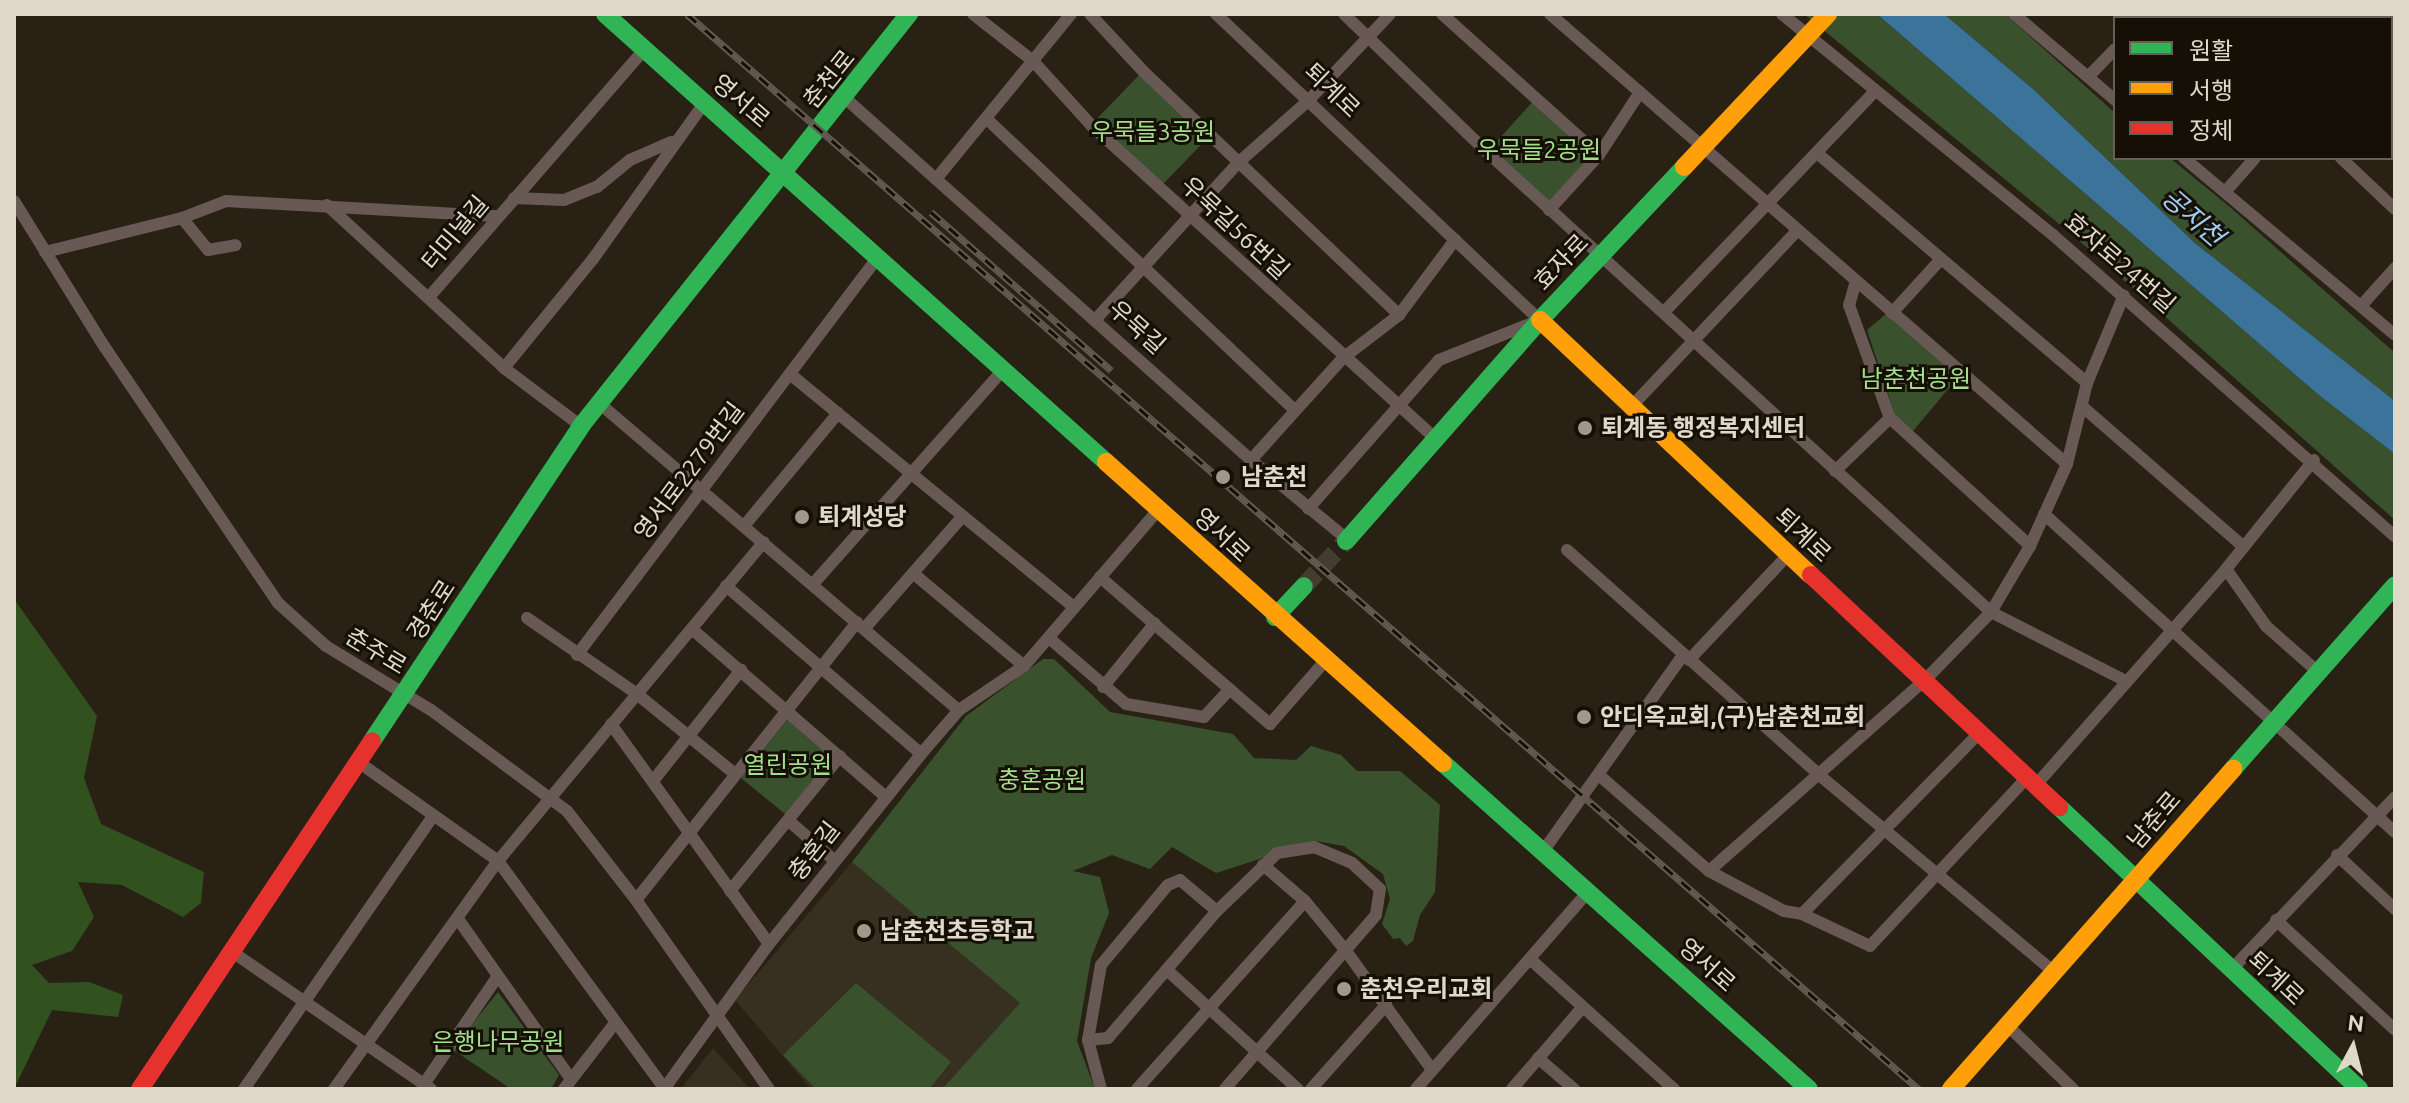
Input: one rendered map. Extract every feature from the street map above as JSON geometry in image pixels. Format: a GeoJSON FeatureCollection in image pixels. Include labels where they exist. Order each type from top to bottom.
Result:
{"type":"FeatureCollection","features":[{"type":"Feature","properties":{"kind":"street","name":"영서로"},"geometry":{"type":"LineString","coordinates":[[605,14],[1004,369],[1275,617],[1544,850],[1809,1089]]}},
{"type":"Feature","properties":{"kind":"street","name":"춘천로"},"geometry":{"type":"LineString","coordinates":[[782,172],[845,98],[909,14]]}},
{"type":"Feature","properties":{"kind":"street","name":"우묵길56번길"},"geometry":{"type":"LineString","coordinates":[[973,14],[1033,61],[1092,126],[1343,358],[1436,439]]}},
{"type":"Feature","properties":{"kind":"street"},"geometry":{"type":"LineString","coordinates":[[936,179],[989,121],[1071,14]]}},
{"type":"Feature","properties":{"kind":"street"},"geometry":{"type":"LineString","coordinates":[[1090,14],[1399,315]]}},
{"type":"Feature","properties":{"kind":"street","name":"퇴계로"},"geometry":{"type":"LineString","coordinates":[[1216,14],[1977,735],[2359,1089]]}},
{"type":"Feature","properties":{"kind":"street"},"geometry":{"type":"LineString","coordinates":[[1344,14],[1549,210],[1665,311],[1991,612],[2126,681]]}},
{"type":"Feature","properties":{"kind":"street"},"geometry":{"type":"LineString","coordinates":[[1096,319],[1239,162],[1309,100],[1390,14]]}},
{"type":"Feature","properties":{"kind":"street"},"geometry":{"type":"LineString","coordinates":[[1442,14],[1599,155]]}},
{"type":"Feature","properties":{"kind":"street"},"geometry":{"type":"LineString","coordinates":[[1550,14],[1705,147],[1765,206],[2067,464]]}},
{"type":"Feature","properties":{"kind":"street","name":"효자로24번길"},"geometry":{"type":"LineString","coordinates":[[1782,14],[1817,24],[1875,91],[2124,295],[2314,460],[2395,536]]}},
{"type":"Feature","properties":{"kind":"street"},"geometry":{"type":"LineString","coordinates":[[2014,14],[2113,98]]}},
{"type":"Feature","properties":{"kind":"street","name":"효자로"},"geometry":{"type":"LineString","coordinates":[[1347,540],[1540,320],[1817,24]]}},
{"type":"Feature","properties":{"kind":"street","name":"터미널길"},"geometry":{"type":"LineString","coordinates":[[581,426],[504,368],[430,296],[645,49]]}},
{"type":"Feature","properties":{"kind":"street"},"geometry":{"type":"LineString","coordinates":[[2088,77],[2113,51]]}},
{"type":"Feature","properties":{"kind":"street"},"geometry":{"type":"LineString","coordinates":[[1665,311],[1875,91]]}},
{"type":"Feature","properties":{"kind":"street"},"geometry":{"type":"LineString","coordinates":[[1549,210],[1599,155],[1640,92]]}},
{"type":"Feature","properties":{"kind":"street","name":"우묵길"},"geometry":{"type":"LineString","coordinates":[[845,98],[1251,460],[1347,540]]}},
{"type":"Feature","properties":{"kind":"street"},"geometry":{"type":"LineString","coordinates":[[504,368],[593,259],[674,141],[705,102]]}},
{"type":"Feature","properties":{"kind":"street"},"geometry":{"type":"LineString","coordinates":[[989,121],[1295,410]]}},
{"type":"Feature","properties":{"kind":"street"},"geometry":{"type":"LineString","coordinates":[[514,198],[564,200],[597,187],[630,160],[674,141]]}},
{"type":"Feature","properties":{"kind":"street"},"geometry":{"type":"LineString","coordinates":[[1817,153],[2087,383]]}},
{"type":"Feature","properties":{"kind":"street"},"geometry":{"type":"LineString","coordinates":[[2186,160],[2395,335]]}},
{"type":"Feature","properties":{"kind":"street"},"geometry":{"type":"LineString","coordinates":[[2225,192],[2253,160]]}},
{"type":"Feature","properties":{"kind":"street"},"geometry":{"type":"LineString","coordinates":[[2343,160],[2395,209]]}},
{"type":"Feature","properties":{"kind":"street","name":"경춘로"},"geometry":{"type":"LineString","coordinates":[[140,1089],[581,426],[782,172]]}},
{"type":"Feature","properties":{"kind":"street","name":"춘주로"},"geometry":{"type":"LineString","coordinates":[[14,201],[278,603],[326,646],[403,693],[553,798],[636,900],[769,1089]]}},
{"type":"Feature","properties":{"kind":"street"},"geometry":{"type":"LineString","coordinates":[[45,252],[182,218],[226,201],[497,216]]}},
{"type":"Feature","properties":{"kind":"street"},"geometry":{"type":"LineString","coordinates":[[327,205],[430,296]]}},
{"type":"Feature","properties":{"kind":"street"},"geometry":{"type":"LineString","coordinates":[[182,218],[208,250],[236,245]]}},
{"type":"Feature","properties":{"kind":"street"},"geometry":{"type":"LineString","coordinates":[[1631,407],[1796,232]]}},
{"type":"Feature","properties":{"kind":"street"},"geometry":{"type":"LineString","coordinates":[[1251,460],[1343,358],[1399,315],[1455,240]]}},
{"type":"Feature","properties":{"kind":"street","name":"영서로2279번길"},"geometry":{"type":"LineString","coordinates":[[577,655],[878,257]]}},
{"type":"Feature","properties":{"kind":"street"},"geometry":{"type":"LineString","coordinates":[[1892,313],[1941,259]]}},
{"type":"Feature","properties":{"kind":"street"},"geometry":{"type":"LineString","coordinates":[[2361,306],[2395,268]]}},
{"type":"Feature","properties":{"kind":"street"},"geometry":{"type":"LineString","coordinates":[[1856,281],[1849,305],[1890,418],[2030,546]]}},
{"type":"Feature","properties":{"kind":"street"},"geometry":{"type":"LineString","coordinates":[[1709,871],[1923,682],[1991,612],[2030,546],[2067,464],[2084,408],[2087,383],[2124,295]]}},
{"type":"Feature","properties":{"kind":"street"},"geometry":{"type":"LineString","coordinates":[[1308,509],[1396,404],[1439,360],[1540,320]]}},
{"type":"Feature","properties":{"kind":"street"},"geometry":{"type":"LineString","coordinates":[[813,584],[1004,369]]}},
{"type":"Feature","properties":{"kind":"street"},"geometry":{"type":"LineString","coordinates":[[790,374],[1074,607]]}},
{"type":"Feature","properties":{"kind":"street"},"geometry":{"type":"LineString","coordinates":[[599,403],[959,710]]}},
{"type":"Feature","properties":{"kind":"street"},"geometry":{"type":"LineString","coordinates":[[2084,408],[2243,546]]}},
{"type":"Feature","properties":{"kind":"street"},"geometry":{"type":"LineString","coordinates":[[744,526],[838,413]]}},
{"type":"Feature","properties":{"kind":"street"},"geometry":{"type":"LineString","coordinates":[[1835,471],[1890,418]]}},
{"type":"Feature","properties":{"kind":"street"},"geometry":{"type":"LineString","coordinates":[[1600,776],[1709,871],[1784,911],[1802,914],[1870,946],[1937,873],[2030,783],[2126,681],[2226,569],[2314,460]]}},
{"type":"Feature","properties":{"kind":"street","name":"충혼길"},"geometry":{"type":"LineString","coordinates":[[664,1089],[769,944],[921,754],[959,710],[1024,666],[1159,509]]}},
{"type":"Feature","properties":{"kind":"street"},"geometry":{"type":"LineString","coordinates":[[2044,514],[2173,626],[2395,832]]}},
{"type":"Feature","properties":{"kind":"street"},"geometry":{"type":"LineString","coordinates":[[636,900],[820,668],[914,574],[963,516]]}},
{"type":"Feature","properties":{"kind":"street"},"geometry":{"type":"LineString","coordinates":[[334,1089],[498,861],[764,542]]}},
{"type":"Feature","properties":{"kind":"street"},"geometry":{"type":"LineString","coordinates":[[1567,550],[1818,774],[2055,973]]}},
{"type":"Feature","properties":{"kind":"street"},"geometry":{"type":"LineString","coordinates":[[1544,850],[1686,658],[1789,554]]}},
{"type":"Feature","properties":{"kind":"street"},"geometry":{"type":"LineString","coordinates":[[2226,569],[2266,626],[2317,671]]}},
{"type":"Feature","properties":{"kind":"street"},"geometry":{"type":"LineString","coordinates":[[914,574],[1024,666]]}},
{"type":"Feature","properties":{"kind":"street"},"geometry":{"type":"LineString","coordinates":[[1100,577],[1270,724],[1326,660]]}},
{"type":"Feature","properties":{"kind":"street","name":"남춘로"},"geometry":{"type":"LineString","coordinates":[[1951,1089],[2395,585]]}},
{"type":"Feature","properties":{"kind":"street"},"geometry":{"type":"LineString","coordinates":[[726,586],[921,754]]}},
{"type":"Feature","properties":{"kind":"street"},"geometry":{"type":"LineString","coordinates":[[1275,617],[1304,586]]}},
{"type":"Feature","properties":{"kind":"street"},"geometry":{"type":"LineString","coordinates":[[527,618],[637,694],[686,738],[735,774]]}},
{"type":"Feature","properties":{"kind":"street"},"geometry":{"type":"LineString","coordinates":[[1103,687],[1155,623]]}},
{"type":"Feature","properties":{"kind":"street"},"geometry":{"type":"LineString","coordinates":[[693,630],[886,797]]}},
{"type":"Feature","properties":{"kind":"street"},"geometry":{"type":"LineString","coordinates":[[1049,638],[1126,704],[1204,717],[1230,689]]}},
{"type":"Feature","properties":{"kind":"street"},"geometry":{"type":"LineString","coordinates":[[653,781],[741,670]]}},
{"type":"Feature","properties":{"kind":"street"},"geometry":{"type":"LineString","coordinates":[[611,724],[769,944]]}},
{"type":"Feature","properties":{"kind":"street"},"geometry":{"type":"LineString","coordinates":[[1802,914],[1977,735]]}},
{"type":"Feature","properties":{"kind":"street"},"geometry":{"type":"LineString","coordinates":[[730,891],[840,756]]}},
{"type":"Feature","properties":{"kind":"street"},"geometry":{"type":"LineString","coordinates":[[357,761],[498,861],[664,1089]]}},
{"type":"Feature","properties":{"kind":"street"},"geometry":{"type":"LineString","coordinates":[[2231,970],[2395,797]]}},
{"type":"Feature","properties":{"kind":"street"},"geometry":{"type":"LineString","coordinates":[[244,1089],[303,999],[433,816]]}},
{"type":"Feature","properties":{"kind":"street"},"geometry":{"type":"LineString","coordinates":[[789,821],[835,861]]}},
{"type":"Feature","properties":{"kind":"street"},"geometry":{"type":"LineString","coordinates":[[1088,1040],[1108,1038],[1217,911],[1277,853],[1314,847],[1352,863],[1380,889],[1376,915],[1225,1089]]}},
{"type":"Feature","properties":{"kind":"street"},"geometry":{"type":"LineString","coordinates":[[2337,855],[2395,909]]}},
{"type":"Feature","properties":{"kind":"street"},"geometry":{"type":"LineString","coordinates":[[1263,865],[1305,901],[1346,951],[1432,1070]]}},
{"type":"Feature","properties":{"kind":"street"},"geometry":{"type":"LineString","coordinates":[[1101,1089],[1088,1040],[1101,965],[1168,885],[1180,880],[1217,911]]}},
{"type":"Feature","properties":{"kind":"street"},"geometry":{"type":"LineString","coordinates":[[1416,1089],[1589,891]]}},
{"type":"Feature","properties":{"kind":"street"},"geometry":{"type":"LineString","coordinates":[[1137,1089],[1305,901]]}},
{"type":"Feature","properties":{"kind":"street"},"geometry":{"type":"LineString","coordinates":[[458,919],[567,1084],[615,1023]]}},
{"type":"Feature","properties":{"kind":"street"},"geometry":{"type":"LineString","coordinates":[[2276,920],[2395,1030]]}},
{"type":"Feature","properties":{"kind":"street"},"geometry":{"type":"LineString","coordinates":[[231,951],[368,1042],[428,1087],[498,976]]}},
{"type":"Feature","properties":{"kind":"street"},"geometry":{"type":"LineString","coordinates":[[1530,959],[1581,1009],[1674,1089]]}},
{"type":"Feature","properties":{"kind":"street"},"geometry":{"type":"LineString","coordinates":[[1167,970],[1298,1089]]}},
{"type":"Feature","properties":{"kind":"street"},"geometry":{"type":"LineString","coordinates":[[1311,1089],[1386,1005]]}},
{"type":"Feature","properties":{"kind":"street"},"geometry":{"type":"LineString","coordinates":[[1512,1089],[1581,1009]]}},
{"type":"Feature","properties":{"kind":"street"},"geometry":{"type":"LineString","coordinates":[[2008,1026],[2073,1089]]}},
{"type":"Feature","properties":{"kind":"street"},"geometry":{"type":"LineString","coordinates":[[1538,1058],[1574,1089]]}},
{"type":"Feature","properties":{"kind":"street"},"geometry":{"type":"LineString","coordinates":[[1786,1068],[1799,1089]]}},
{"type":"Feature","properties":{"kind":"shaded area","name":"남춘천초등학교"},"geometry":{"type":"Polygon","coordinates":[[[852,862],[1021,1003],[942,1089],[811,1089],[735,1000],[852,862]]]}},
{"type":"Feature","properties":{"kind":"shaded area"},"geometry":{"type":"Polygon","coordinates":[[[713,1048],[750,1089],[681,1089],[713,1048]]]}},
{"type":"Feature","properties":{"kind":"green space"},"geometry":{"type":"Polygon","coordinates":[[[1804,14],[1877,14],[2320,396],[2395,454],[2395,520],[2075,237],[1804,14]]]}},
{"type":"Feature","properties":{"kind":"green space"},"geometry":{"type":"Polygon","coordinates":[[[1944,14],[2005,14],[2113,111],[2113,160],[2172,160],[2395,353],[2395,401],[2195,243],[2033,89],[1944,14]]]}},
{"type":"Feature","properties":{"kind":"green space","name":"우묵들3공원"},"geometry":{"type":"Polygon","coordinates":[[[1143,71],[1210,136],[1158,190],[1091,125],[1143,71]]]}},
{"type":"Feature","properties":{"kind":"green space","name":"우묵들2공원"},"geometry":{"type":"Polygon","coordinates":[[[1536,98],[1599,155],[1550,209],[1487,152],[1536,98]]]}},
{"type":"Feature","properties":{"kind":"green space","name":"남춘천공원"},"geometry":{"type":"Polygon","coordinates":[[[1887,313],[1959,376],[1913,431],[1896,418],[1867,330],[1887,313]]]}},
{"type":"Feature","properties":{"kind":"green space"},"geometry":{"type":"Polygon","coordinates":[[[14,599],[97,716],[84,778],[101,824],[204,872],[201,903],[183,917],[122,885],[78,882],[94,917],[72,951],[32,965],[49,983],[89,982],[123,995],[118,1017],[52,1010],[14,1089],[14,599]]]}},
{"type":"Feature","properties":{"kind":"green space","name":"충혼공원"},"geometry":{"type":"Polygon","coordinates":[[[1043,659],[1054,659],[1110,712],[1233,734],[1254,758],[1296,760],[1311,746],[1341,755],[1357,771],[1400,771],[1440,805],[1435,892],[1420,915],[1413,941],[1406,946],[1400,938],[1393,939],[1382,924],[1390,899],[1383,874],[1344,846],[1316,841],[1216,873],[1172,847],[1150,869],[1112,855],[1073,871],[1100,877],[1109,913],[1091,958],[1077,1041],[1095,1089],[942,1089],[1020,1003],[852,862],[966,716],[1043,659]]]}},
{"type":"Feature","properties":{"kind":"green space","name":"열린공원"},"geometry":{"type":"Polygon","coordinates":[[[789,718],[834,755],[786,814],[741,778],[789,718]]]}},
{"type":"Feature","properties":{"kind":"green space"},"geometry":{"type":"Polygon","coordinates":[[[856,983],[951,1062],[929,1089],[816,1089],[783,1055],[856,983]]]}},
{"type":"Feature","properties":{"kind":"green space","name":"은행나무공원"},"geometry":{"type":"Polygon","coordinates":[[[498,992],[559,1075],[551,1089],[511,1089],[452,1049],[498,992]]]}},
{"type":"Feature","properties":{"kind":"water"},"geometry":{"type":"Polygon","coordinates":[[[1877,14],[1944,14],[2033,89],[2195,243],[2395,401],[2395,454],[2320,396],[1877,14]]]}},
{"type":"Feature","properties":{"kind":"tunnel"},"geometry":{"type":"LineString","coordinates":[[1304,586],[1346,541]]}},
{"type":"Feature","properties":{"kind":"railway"},"geometry":{"type":"LineString","coordinates":[[687,14],[1919,1089]]}},
{"type":"Feature","properties":{"kind":"railway"},"geometry":{"type":"LineString","coordinates":[[931,212],[1111,370]]}},
{"type":"Feature","properties":{"kind":"traffic: fast"},"geometry":{"type":"LineString","coordinates":[[605,14],[1106,462]]}},
{"type":"Feature","properties":{"kind":"traffic: fast"},"geometry":{"type":"LineString","coordinates":[[372,741],[581,426],[909,14]]}},
{"type":"Feature","properties":{"kind":"traffic: fast"},"geometry":{"type":"LineString","coordinates":[[1346,541],[1540,320],[1684,167]]}},
{"type":"Feature","properties":{"kind":"traffic: fast"},"geometry":{"type":"LineString","coordinates":[[2233,769],[2395,585]]}},
{"type":"Feature","properties":{"kind":"traffic: fast"},"geometry":{"type":"LineString","coordinates":[[1275,617],[1304,586]]}},
{"type":"Feature","properties":{"kind":"traffic: fast"},"geometry":{"type":"LineString","coordinates":[[1443,763],[1809,1089]]}},
{"type":"Feature","properties":{"kind":"traffic: fast"},"geometry":{"type":"LineString","coordinates":[[2059,807],[2359,1089]]}},
{"type":"Feature","properties":{"kind":"traffic: slow"},"geometry":{"type":"LineString","coordinates":[[1684,167],[1828,14]]}},
{"type":"Feature","properties":{"kind":"traffic: slow"},"geometry":{"type":"LineString","coordinates":[[1540,320],[1811,575]]}},
{"type":"Feature","properties":{"kind":"traffic: slow"},"geometry":{"type":"LineString","coordinates":[[1106,462],[1443,763]]}},
{"type":"Feature","properties":{"kind":"traffic: slow"},"geometry":{"type":"LineString","coordinates":[[1951,1089],[2233,769]]}},
{"type":"Feature","properties":{"kind":"traffic: jam"},"geometry":{"type":"LineString","coordinates":[[1811,575],[2059,807]]}},
{"type":"Feature","properties":{"kind":"traffic: jam"},"geometry":{"type":"LineString","coordinates":[[140,1089],[372,741]]}},
{"type":"Feature","properties":{"kind":"place","name":"퇴계동 행정복지센터"},"geometry":{"type":"Point","coordinates":[1585,428]}},
{"type":"Feature","properties":{"kind":"place","name":"남춘천"},"geometry":{"type":"Point","coordinates":[1223,477]}},
{"type":"Feature","properties":{"kind":"place","name":"퇴계성당"},"geometry":{"type":"Point","coordinates":[802,517]}},
{"type":"Feature","properties":{"kind":"place","name":"안디옥교회,(구)남춘천교회"},"geometry":{"type":"Point","coordinates":[1584,717]}},
{"type":"Feature","properties":{"kind":"place","name":"남춘천초등학교"},"geometry":{"type":"Point","coordinates":[864,931]}},
{"type":"Feature","properties":{"kind":"place","name":"춘천우리교회"},"geometry":{"type":"Point","coordinates":[1344,989]}},
{"type":"Feature","properties":{"kind":"water label","name":"공지천"},"geometry":{"type":"Point","coordinates":[2193,217]}}]}
